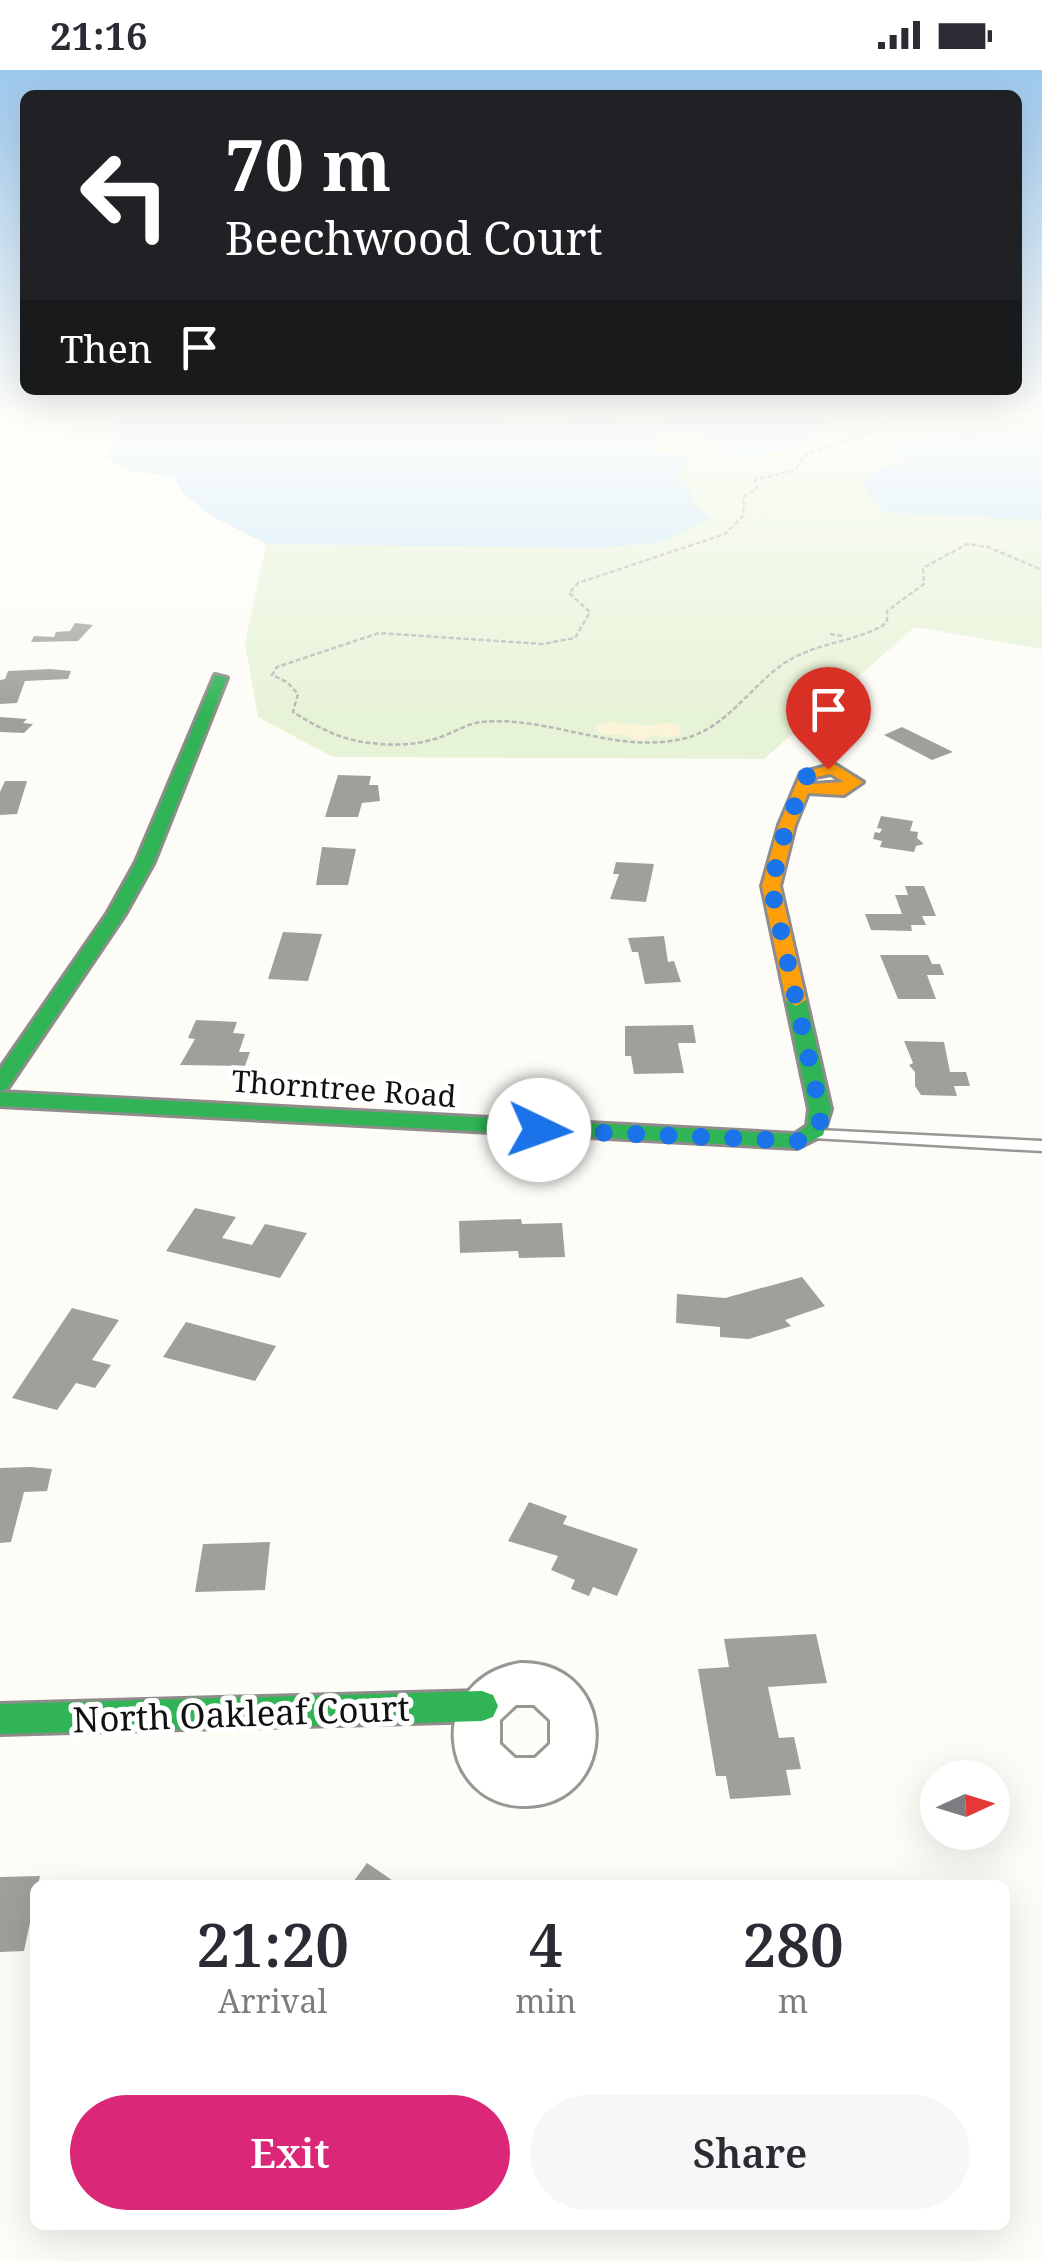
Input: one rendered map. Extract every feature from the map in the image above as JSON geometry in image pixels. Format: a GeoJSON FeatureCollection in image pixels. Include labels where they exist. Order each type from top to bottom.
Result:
{"type":"FeatureCollection","features":[{"type":"Feature","properties":{"kind":"street"},"geometry":{"type":"LineString","coordinates":[[0,1084],[116,914],[145,862],[220,678]]}},
{"type":"Feature","properties":{"kind":"street"},"geometry":{"type":"LineString","coordinates":[[802,788],[787,824],[771,886],[820,1109],[820,1125],[814,1135]]}},
{"type":"Feature","properties":{"kind":"street","name":"Thorntree Road"},"geometry":{"type":"LineString","coordinates":[[0,1099],[410,1120],[576,1133],[798,1141],[814,1135]]}},
{"type":"Feature","properties":{"kind":"street","name":"North Oakleaf Court"},"geometry":{"type":"LineString","coordinates":[[0,1719],[482,1706]]}},
{"type":"Feature","properties":{"kind":"lane","name":"Thorntree Road"},"geometry":{"type":"LineString","coordinates":[[814,1135],[1042,1146]]}},
{"type":"Feature","properties":{"kind":"path"},"geometry":{"type":"LineString","coordinates":[[743,512],[725,534],[578,584],[569,593],[590,612],[590,618],[575,638],[542,644],[379,632],[276,667],[272,674],[298,694],[293,712],[354,741],[397,744],[436,739],[480,722],[570,730],[615,741],[666,742],[692,737],[711,727],[784,664],[846,636],[879,629],[887,622],[887,611],[893,604],[924,584],[923,568],[964,544],[987,546],[1042,570]]}},
{"type":"Feature","properties":{"kind":"path"},"geometry":{"type":"LineString","coordinates":[[830,634],[846,636]]}},
{"type":"Feature","properties":{"kind":"green space"},"geometry":{"type":"Polygon","coordinates":[[[207,512],[1042,512],[1042,649],[915,627],[764,759],[333,757],[258,717],[245,643],[266,544],[207,512]]]}},
{"type":"Feature","properties":{"kind":"sand"},"geometry":{"type":"Polygon","coordinates":[[[607,722],[650,726],[665,722],[679,726],[681,735],[654,735],[641,741],[623,735],[602,735],[595,727],[607,722]]]}},
{"type":"Feature","properties":{"kind":"water"},"geometry":{"type":"Polygon","coordinates":[[[207,512],[704,512],[711,518],[661,542],[596,548],[267,544],[207,512]]]}},
{"type":"Feature","properties":{"kind":"water"},"geometry":{"type":"Polygon","coordinates":[[[1042,512],[1042,520],[884,513],[1042,512]]]}},
{"type":"Feature","properties":{"kind":"building"},"geometry":{"type":"Polygon","coordinates":[[[75,623],[93,625],[78,641],[31,642],[34,636],[54,637],[56,632],[70,631],[75,623]]]}},
{"type":"Feature","properties":{"kind":"building"},"geometry":{"type":"Polygon","coordinates":[[[8,671],[71,671],[68,679],[25,681],[17,703],[0,704],[0,680],[5,679],[8,671]]]}},
{"type":"Feature","properties":{"kind":"building"},"geometry":{"type":"Polygon","coordinates":[[[0,717],[27,719],[23,723],[33,724],[24,733],[0,732],[0,717]]]}},
{"type":"Feature","properties":{"kind":"building"},"geometry":{"type":"Polygon","coordinates":[[[902,727],[953,752],[932,760],[884,735],[902,727]]]}},
{"type":"Feature","properties":{"kind":"building"},"geometry":{"type":"Polygon","coordinates":[[[338,775],[371,776],[369,785],[378,785],[380,801],[362,803],[358,817],[325,817],[338,775]]]}},
{"type":"Feature","properties":{"kind":"building"},"geometry":{"type":"Polygon","coordinates":[[[5,781],[27,781],[17,814],[0,815],[0,792],[5,781]]]}},
{"type":"Feature","properties":{"kind":"building"},"geometry":{"type":"Polygon","coordinates":[[[881,816],[913,821],[910,831],[918,832],[917,838],[924,844],[916,846],[914,852],[880,847],[882,841],[873,839],[875,832],[882,829],[877,828],[881,816]]]}},
{"type":"Feature","properties":{"kind":"building"},"geometry":{"type":"Polygon","coordinates":[[[322,847],[356,849],[348,885],[316,885],[322,847]]]}},
{"type":"Feature","properties":{"kind":"building"},"geometry":{"type":"Polygon","coordinates":[[[616,862],[654,864],[646,902],[610,899],[619,874],[613,874],[616,862]]]}},
{"type":"Feature","properties":{"kind":"building"},"geometry":{"type":"Polygon","coordinates":[[[905,886],[924,886],[936,916],[922,916],[926,925],[911,925],[912,931],[871,930],[865,914],[902,914],[895,895],[908,895],[905,886]]]}},
{"type":"Feature","properties":{"kind":"building"},"geometry":{"type":"Polygon","coordinates":[[[283,932],[322,934],[308,981],[268,979],[283,932]]]}},
{"type":"Feature","properties":{"kind":"building"},"geometry":{"type":"Polygon","coordinates":[[[664,936],[668,962],[674,961],[681,982],[645,984],[638,952],[632,952],[628,938],[664,936]]]}},
{"type":"Feature","properties":{"kind":"building"},"geometry":{"type":"Polygon","coordinates":[[[880,955],[928,955],[932,964],[940,964],[944,975],[927,975],[936,999],[898,999],[880,955]]]}},
{"type":"Feature","properties":{"kind":"building"},"geometry":{"type":"Polygon","coordinates":[[[196,1020],[237,1022],[233,1033],[245,1034],[239,1052],[250,1052],[245,1066],[180,1065],[195,1039],[188,1038],[196,1020]]]}},
{"type":"Feature","properties":{"kind":"building"},"geometry":{"type":"Polygon","coordinates":[[[693,1025],[696,1043],[678,1043],[684,1073],[634,1074],[631,1056],[625,1056],[625,1026],[693,1025]]]}},
{"type":"Feature","properties":{"kind":"building"},"geometry":{"type":"Polygon","coordinates":[[[904,1041],[944,1042],[950,1072],[966,1072],[970,1086],[954,1086],[957,1096],[921,1095],[915,1086],[915,1072],[909,1065],[913,1063],[904,1041]]]}},
{"type":"Feature","properties":{"kind":"building"},"geometry":{"type":"Polygon","coordinates":[[[195,1208],[236,1217],[222,1238],[252,1245],[265,1224],[307,1233],[280,1278],[166,1251],[195,1208]]]}},
{"type":"Feature","properties":{"kind":"building"},"geometry":{"type":"Polygon","coordinates":[[[521,1219],[522,1224],[562,1223],[565,1257],[519,1258],[518,1251],[460,1253],[459,1221],[521,1219]]]}},
{"type":"Feature","properties":{"kind":"building"},"geometry":{"type":"Polygon","coordinates":[[[802,1277],[825,1306],[785,1320],[791,1326],[749,1339],[720,1337],[720,1327],[676,1323],[677,1294],[725,1298],[802,1277]]]}},
{"type":"Feature","properties":{"kind":"building"},"geometry":{"type":"Polygon","coordinates":[[[72,1308],[119,1320],[92,1360],[111,1365],[95,1388],[76,1383],[57,1410],[12,1398],[72,1308]]]}},
{"type":"Feature","properties":{"kind":"building"},"geometry":{"type":"Polygon","coordinates":[[[186,1322],[276,1346],[255,1381],[163,1357],[186,1322]]]}},
{"type":"Feature","properties":{"kind":"building"},"geometry":{"type":"Polygon","coordinates":[[[0,1468],[52,1469],[47,1491],[24,1492],[11,1542],[0,1543],[0,1468]]]}},
{"type":"Feature","properties":{"kind":"building"},"geometry":{"type":"Polygon","coordinates":[[[529,1502],[567,1516],[563,1524],[638,1549],[617,1596],[593,1587],[589,1596],[571,1589],[575,1580],[551,1570],[558,1556],[508,1541],[529,1502]]]}},
{"type":"Feature","properties":{"kind":"building"},"geometry":{"type":"Polygon","coordinates":[[[270,1542],[265,1590],[195,1592],[203,1544],[270,1542]]]}},
{"type":"Feature","properties":{"kind":"building"},"geometry":{"type":"Polygon","coordinates":[[[816,1634],[827,1683],[768,1687],[779,1738],[794,1737],[801,1769],[786,1770],[791,1795],[730,1799],[726,1776],[716,1776],[698,1669],[729,1667],[724,1639],[816,1634]]]}},
{"type":"Feature","properties":{"kind":"building"},"geometry":{"type":"Polygon","coordinates":[[[367,1863],[392,1880],[355,1880],[367,1863]]]}},
{"type":"Feature","properties":{"kind":"building"},"geometry":{"type":"Polygon","coordinates":[[[40,1876],[39,1880],[30,1880],[30,1923],[24,1951],[0,1952],[0,1877],[40,1876]]]}},
{"type":"Feature","properties":{"kind":"traffic: fast"},"geometry":{"type":"LineString","coordinates":[[0,1084],[116,914],[145,862],[220,678]]}},
{"type":"Feature","properties":{"kind":"traffic: fast"},"geometry":{"type":"LineString","coordinates":[[0,1099],[797,1141],[816,1130],[820,1109],[796,1000]]}},
{"type":"Feature","properties":{"kind":"traffic: fast"},"geometry":{"type":"LineString","coordinates":[[0,1719],[482,1706]]}},
{"type":"Feature","properties":{"kind":"traffic: slow"},"geometry":{"type":"LineString","coordinates":[[796,1000],[771,886],[787,825],[807,777],[809,773],[834,769],[855,782],[844,790],[802,788]]}},
{"type":"Feature","properties":{"kind":"route"},"geometry":{"type":"LineString","coordinates":[[539,1130],[798,1141],[814,1135],[820,1125],[820,1109],[771,886],[787,824],[807,776],[828,769]]}}]}
